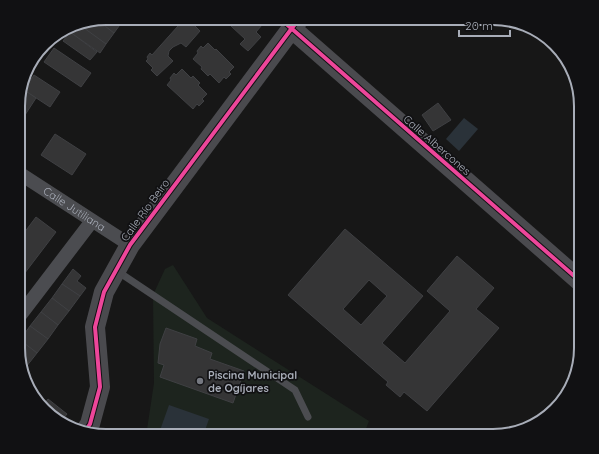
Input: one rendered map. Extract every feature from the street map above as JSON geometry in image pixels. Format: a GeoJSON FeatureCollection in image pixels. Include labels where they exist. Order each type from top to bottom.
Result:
{"type":"FeatureCollection","features":[{"type":"Feature","properties":{"kind":"street","name":"Calle Río Beiro"},"geometry":{"type":"LineString","coordinates":[[88,427],[100,387],[95,327],[104,292],[130,245],[289,25]]}},
{"type":"Feature","properties":{"kind":"street","name":"Calle Albercones"},"geometry":{"type":"LineString","coordinates":[[292,25],[574,276]]}},
{"type":"Feature","properties":{"kind":"street","name":"Calle Jutiliana"},"geometry":{"type":"LineString","coordinates":[[25,177],[130,245]]}},
{"type":"Feature","properties":{"kind":"street"},"geometry":{"type":"LineString","coordinates":[[25,309],[92,221]]}},
{"type":"Feature","properties":{"kind":"lane"},"geometry":{"type":"LineString","coordinates":[[115,270],[295,390],[308,417]]}},
{"type":"Feature","properties":{"kind":"shaded area"},"geometry":{"type":"Polygon","coordinates":[[[464,118],[478,129],[459,151],[446,139],[464,118]]]}},
{"type":"Feature","properties":{"kind":"shaded area"},"geometry":{"type":"Polygon","coordinates":[[[173,265],[207,318],[369,421],[366,429],[147,429],[154,383],[153,295],[165,269],[173,265]]]}},
{"type":"Feature","properties":{"kind":"shaded area"},"geometry":{"type":"Polygon","coordinates":[[[169,405],[209,419],[205,429],[160,429],[169,405]]]}},
{"type":"Feature","properties":{"kind":"building"},"geometry":{"type":"Polygon","coordinates":[[[104,25],[114,33],[106,44],[84,28],[104,25]]]}},
{"type":"Feature","properties":{"kind":"building"},"geometry":{"type":"Polygon","coordinates":[[[104,25],[120,25],[114,33],[104,25]]]}},
{"type":"Feature","properties":{"kind":"building"},"geometry":{"type":"Polygon","coordinates":[[[177,25],[194,25],[200,31],[186,47],[181,43],[169,51],[168,56],[173,61],[157,76],[151,70],[153,68],[146,61],[148,59],[147,57],[150,53],[152,55],[178,26],[177,25]]]}},
{"type":"Feature","properties":{"kind":"building"},"geometry":{"type":"Polygon","coordinates":[[[262,25],[256,32],[261,37],[248,51],[240,44],[245,39],[231,26],[262,25]]]}},
{"type":"Feature","properties":{"kind":"building"},"geometry":{"type":"Polygon","coordinates":[[[84,28],[106,44],[100,53],[71,33],[84,28]]]}},
{"type":"Feature","properties":{"kind":"building"},"geometry":{"type":"Polygon","coordinates":[[[71,33],[97,52],[90,60],[63,41],[71,33]]]}},
{"type":"Feature","properties":{"kind":"building"},"geometry":{"type":"Polygon","coordinates":[[[208,43],[234,67],[229,72],[231,74],[226,79],[224,77],[219,83],[210,74],[208,76],[201,69],[202,67],[193,59],[201,46],[203,48],[208,43]]]}},
{"type":"Feature","properties":{"kind":"building"},"geometry":{"type":"Polygon","coordinates":[[[54,48],[91,73],[81,87],[44,62],[54,48]]]}},
{"type":"Feature","properties":{"kind":"building"},"geometry":{"type":"Polygon","coordinates":[[[182,69],[191,78],[193,76],[200,83],[198,85],[207,94],[202,99],[204,101],[199,106],[197,104],[193,109],[167,85],[174,73],[176,75],[182,69]]]}},
{"type":"Feature","properties":{"kind":"building"},"geometry":{"type":"Polygon","coordinates":[[[34,75],[60,92],[50,107],[27,92],[29,83],[34,75]]]}},
{"type":"Feature","properties":{"kind":"building"},"geometry":{"type":"Polygon","coordinates":[[[27,92],[36,98],[25,115],[27,92]]]}},
{"type":"Feature","properties":{"kind":"building"},"geometry":{"type":"Polygon","coordinates":[[[438,103],[451,120],[433,131],[422,115],[438,103]]]}},
{"type":"Feature","properties":{"kind":"building"},"geometry":{"type":"Polygon","coordinates":[[[55,134],[86,154],[72,175],[41,155],[55,134]]]}},
{"type":"Feature","properties":{"kind":"building"},"geometry":{"type":"Polygon","coordinates":[[[36,217],[56,232],[25,273],[25,232],[36,217]]]}},
{"type":"Feature","properties":{"kind":"building"},"geometry":{"type":"Polygon","coordinates":[[[345,229],[423,296],[382,343],[405,363],[450,311],[427,291],[457,256],[494,288],[476,309],[499,328],[427,411],[404,392],[400,397],[386,385],[388,382],[288,295],[345,229]],[[369,280],[343,309],[361,325],[387,296],[369,280]]]}},
{"type":"Feature","properties":{"kind":"building"},"geometry":{"type":"Polygon","coordinates":[[[73,269],[81,276],[77,281],[86,288],[80,296],[62,284],[73,269]]]}},
{"type":"Feature","properties":{"kind":"building"},"geometry":{"type":"Polygon","coordinates":[[[62,284],[80,296],[69,311],[52,298],[62,284]]]}},
{"type":"Feature","properties":{"kind":"building"},"geometry":{"type":"Polygon","coordinates":[[[52,298],[69,311],[58,325],[41,312],[52,298]]]}},
{"type":"Feature","properties":{"kind":"building"},"geometry":{"type":"Polygon","coordinates":[[[41,312],[58,325],[48,339],[30,326],[41,312]]]}},
{"type":"Feature","properties":{"kind":"building"},"geometry":{"type":"Polygon","coordinates":[[[30,326],[48,339],[37,353],[25,344],[25,333],[30,326]]]}},
{"type":"Feature","properties":{"kind":"building"},"geometry":{"type":"Polygon","coordinates":[[[166,328],[197,339],[195,346],[212,353],[210,359],[244,371],[233,403],[160,377],[164,365],[158,363],[160,344],[166,328]]]}},
{"type":"Feature","properties":{"kind":"building"},"geometry":{"type":"Polygon","coordinates":[[[25,344],[37,353],[27,365],[25,344]]]}},
{"type":"Feature","properties":{"kind":"building"},"geometry":{"type":"Polygon","coordinates":[[[48,399],[67,414],[64,417],[46,402],[48,399]]]}},
{"type":"Feature","properties":{"kind":"cycle path"},"geometry":{"type":"LineString","coordinates":[[288,25],[574,276]]}},
{"type":"Feature","properties":{"kind":"cycle path"},"geometry":{"type":"LineString","coordinates":[[88,427],[100,387],[95,327],[104,292],[130,245],[294,25]]}},
{"type":"Feature","properties":{"kind":"place","name":"Piscina Municipal de Ogíjares"},"geometry":{"type":"Point","coordinates":[200,381]}}]}
